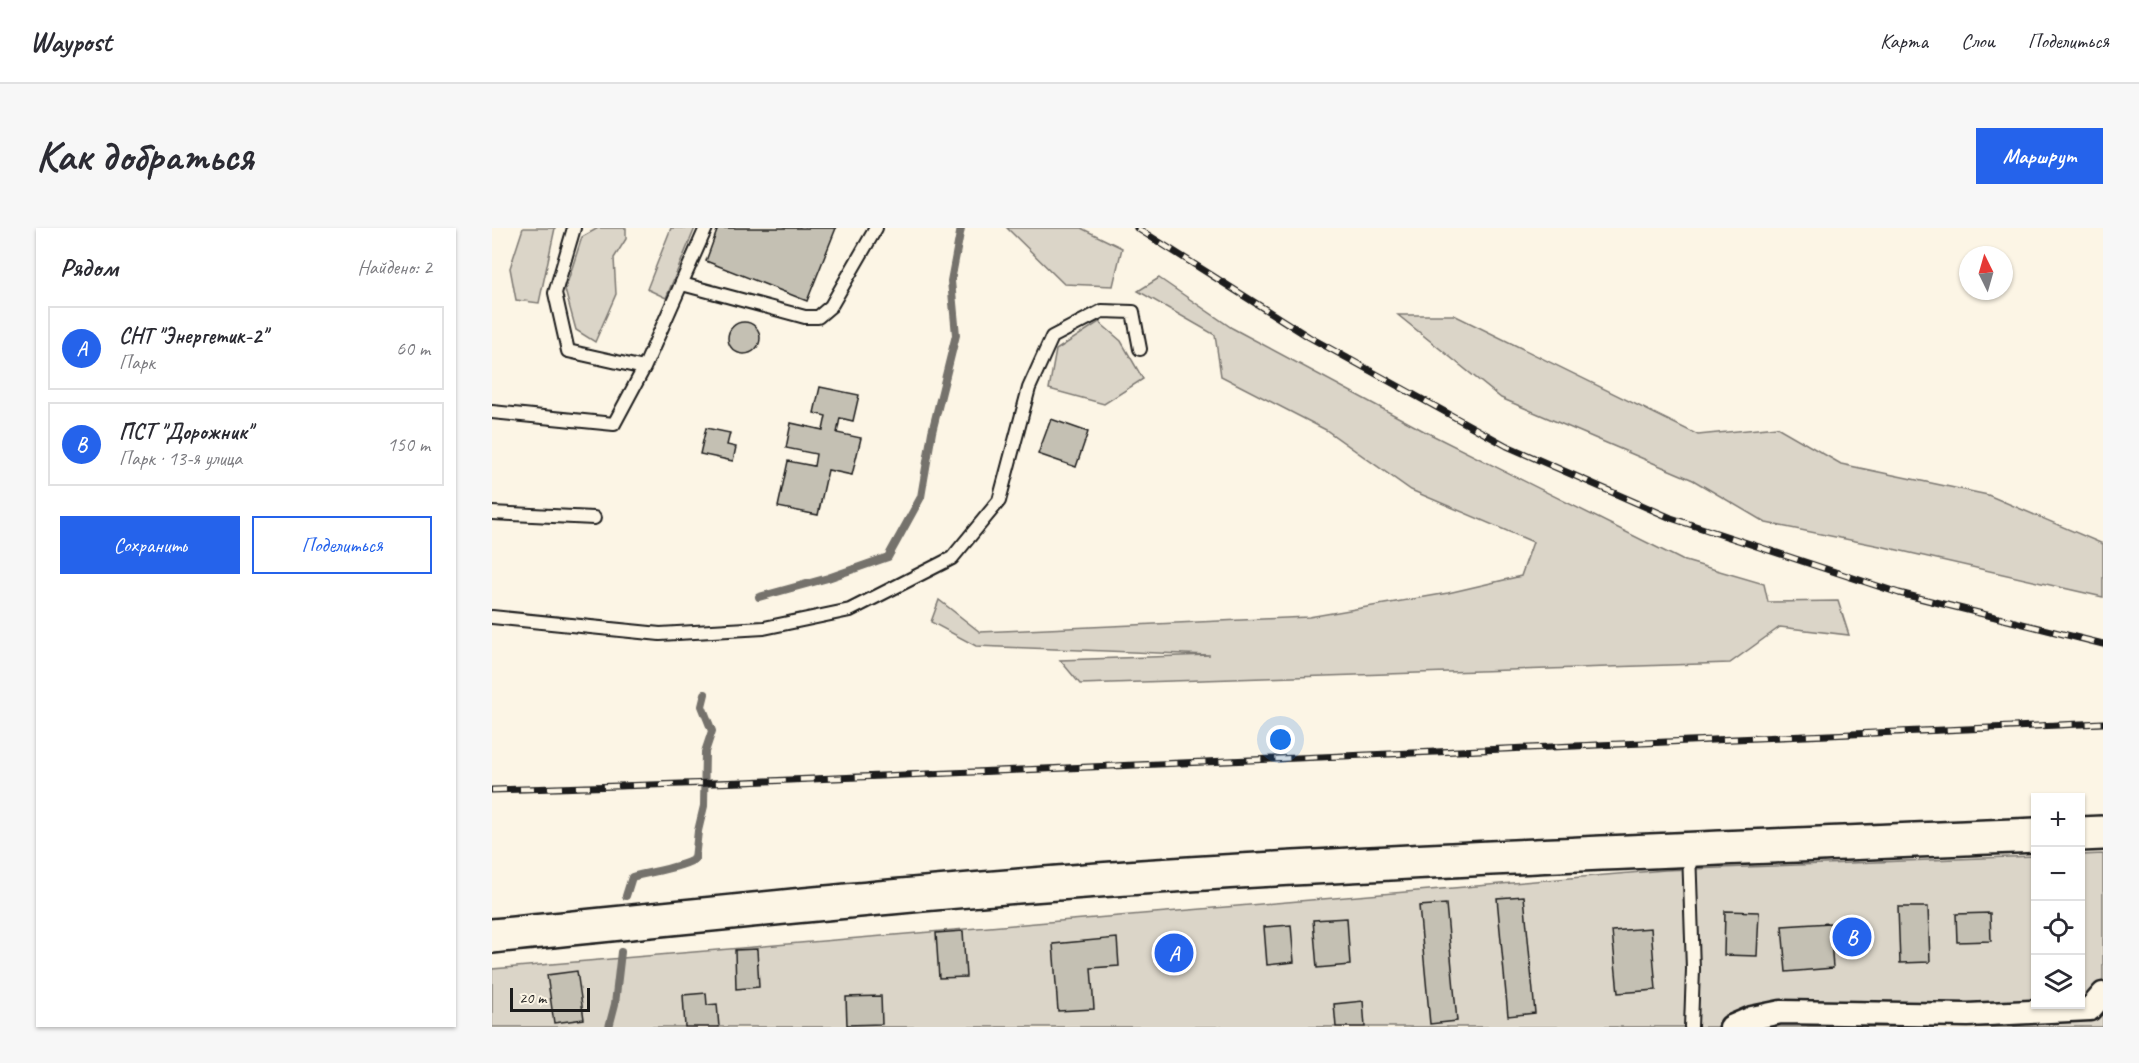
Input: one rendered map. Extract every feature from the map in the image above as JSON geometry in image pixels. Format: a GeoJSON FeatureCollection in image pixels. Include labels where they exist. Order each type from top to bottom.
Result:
{"type":"FeatureCollection","features":[{"type":"Feature","properties":{"kind":"street"},"geometry":{"type":"LineString","coordinates":[[2085,834],[2103,833]]}},
{"type":"Feature","properties":{"kind":"street"},"geometry":{"type":"LineString","coordinates":[[492,936],[842,901],[1186,874],[1546,855],[2031,836]]}},
{"type":"Feature","properties":{"kind":"street"},"geometry":{"type":"LineString","coordinates":[[1731,1027],[1752,1018],[1781,1012],[1968,1015],[2095,1010]]}},
{"type":"Feature","properties":{"kind":"lane"},"geometry":{"type":"LineString","coordinates":[[574,228],[555,293],[568,351],[644,368]]}},
{"type":"Feature","properties":{"kind":"lane"},"geometry":{"type":"LineString","coordinates":[[492,412],[614,424],[644,368],[706,228]]}},
{"type":"Feature","properties":{"kind":"lane"},"geometry":{"type":"LineString","coordinates":[[682,284],[805,316],[818,317],[831,306],[876,228]]}},
{"type":"Feature","properties":{"kind":"lane"},"geometry":{"type":"LineString","coordinates":[[492,617],[660,634],[764,628],[850,610],[952,558],[999,501],[1029,388],[1052,337],[1102,311],[1132,312],[1140,349]]}},
{"type":"Feature","properties":{"kind":"lane"},"geometry":{"type":"LineString","coordinates":[[492,513],[594,518]]}},
{"type":"Feature","properties":{"kind":"lane"},"geometry":{"type":"LineString","coordinates":[[1689,850],[1693,969],[1691,1027]]}},
{"type":"Feature","properties":{"kind":"shaded area"},"geometry":{"type":"Polygon","coordinates":[[[523,228],[555,228],[539,303],[516,300],[510,268],[523,228]]]}},
{"type":"Feature","properties":{"kind":"shaded area"},"geometry":{"type":"Polygon","coordinates":[[[598,228],[626,228],[626,239],[614,258],[616,294],[595,342],[576,330],[565,290],[582,237],[598,228]]]}},
{"type":"Feature","properties":{"kind":"shaded area"},"geometry":{"type":"Polygon","coordinates":[[[671,228],[695,228],[666,298],[647,289],[671,228]]]}},
{"type":"Feature","properties":{"kind":"shaded area"},"geometry":{"type":"Polygon","coordinates":[[[1007,228],[1081,228],[1122,248],[1113,286],[1064,284],[1007,228]]]}},
{"type":"Feature","properties":{"kind":"shaded area"},"geometry":{"type":"Polygon","coordinates":[[[1159,278],[1232,328],[1424,431],[1682,560],[1764,584],[1768,602],[1838,601],[1849,635],[1780,627],[1730,663],[1080,684],[1060,660],[1210,655],[976,646],[931,622],[939,600],[980,632],[1309,617],[1448,593],[1521,576],[1533,542],[1411,490],[1326,430],[1221,376],[1215,335],[1138,291],[1159,278]]]}},
{"type":"Feature","properties":{"kind":"shaded area"},"geometry":{"type":"Polygon","coordinates":[[[1398,315],[1454,315],[1698,435],[1777,427],[1841,464],[1988,495],[2103,544],[2103,597],[1880,546],[1766,523],[1693,480],[1501,398],[1398,315]]]}},
{"type":"Feature","properties":{"kind":"shaded area"},"geometry":{"type":"Polygon","coordinates":[[[1099,322],[1121,341],[1143,379],[1104,404],[1049,389],[1056,350],[1099,322]]]}},
{"type":"Feature","properties":{"kind":"shaded area"},"geometry":{"type":"Polygon","coordinates":[[[2103,854],[2103,1027],[492,1027],[492,969],[1665,870],[2031,856],[2031,1009],[2085,1009],[2085,855],[2103,854]]]}},
{"type":"Feature","properties":{"kind":"building"},"geometry":{"type":"Polygon","coordinates":[[[718,228],[836,228],[807,301],[706,261],[718,228]]]}},
{"type":"Feature","properties":{"kind":"building"},"geometry":{"type":"Polygon","coordinates":[[[744,322],[755,327],[760,338],[755,349],[744,354],[733,349],[728,338],[733,327],[744,322]]]}},
{"type":"Feature","properties":{"kind":"building"},"geometry":{"type":"Polygon","coordinates":[[[820,387],[859,395],[853,421],[840,418],[837,433],[861,438],[852,475],[828,470],[818,515],[778,507],[788,461],[814,466],[816,454],[786,448],[791,423],[823,430],[826,416],[814,413],[820,387]]]}},
{"type":"Feature","properties":{"kind":"building"},"geometry":{"type":"Polygon","coordinates":[[[1051,419],[1088,432],[1076,467],[1038,454],[1051,419]]]}},
{"type":"Feature","properties":{"kind":"building"},"geometry":{"type":"Polygon","coordinates":[[[706,428],[730,433],[727,445],[736,447],[733,461],[700,454],[706,428]]]}},
{"type":"Feature","properties":{"kind":"building"},"geometry":{"type":"Polygon","coordinates":[[[1524,896],[1535,1013],[1508,1016],[1497,898],[1524,896]]]}},
{"type":"Feature","properties":{"kind":"building"},"geometry":{"type":"Polygon","coordinates":[[[1446,904],[1457,1021],[1430,1024],[1419,906],[1446,904]]]}},
{"type":"Feature","properties":{"kind":"building"},"geometry":{"type":"Polygon","coordinates":[[[1898,907],[1928,907],[1930,962],[1900,963],[1898,907]]]}},
{"type":"Feature","properties":{"kind":"building"},"geometry":{"type":"Polygon","coordinates":[[[1725,911],[1759,912],[1757,956],[1724,955],[1725,911]]]}},
{"type":"Feature","properties":{"kind":"building"},"geometry":{"type":"Polygon","coordinates":[[[1990,913],[1991,941],[1957,942],[1956,914],[1990,913]]]}},
{"type":"Feature","properties":{"kind":"building"},"geometry":{"type":"Polygon","coordinates":[[[1347,918],[1350,965],[1317,968],[1313,920],[1347,918]]]}},
{"type":"Feature","properties":{"kind":"building"},"geometry":{"type":"Polygon","coordinates":[[[1830,923],[1833,968],[1786,972],[1782,926],[1830,923]]]}},
{"type":"Feature","properties":{"kind":"building"},"geometry":{"type":"Polygon","coordinates":[[[1291,925],[1294,962],[1267,965],[1264,927],[1291,925]]]}},
{"type":"Feature","properties":{"kind":"building"},"geometry":{"type":"Polygon","coordinates":[[[1651,928],[1656,990],[1618,993],[1612,931],[1651,928]]]}},
{"type":"Feature","properties":{"kind":"building"},"geometry":{"type":"Polygon","coordinates":[[[963,931],[966,977],[939,978],[936,933],[963,931]]]}},
{"type":"Feature","properties":{"kind":"building"},"geometry":{"type":"Polygon","coordinates":[[[1117,938],[1119,966],[1091,968],[1094,1009],[1058,1011],[1053,944],[1117,938]]]}},
{"type":"Feature","properties":{"kind":"building"},"geometry":{"type":"Polygon","coordinates":[[[757,949],[759,987],[736,989],[735,950],[757,949]]]}},
{"type":"Feature","properties":{"kind":"building"},"geometry":{"type":"Polygon","coordinates":[[[577,971],[584,1019],[554,1023],[547,975],[577,971]]]}},
{"type":"Feature","properties":{"kind":"building"},"geometry":{"type":"Polygon","coordinates":[[[706,993],[707,1005],[717,1004],[719,1027],[685,1027],[683,995],[706,993]]]}},
{"type":"Feature","properties":{"kind":"building"},"geometry":{"type":"Polygon","coordinates":[[[881,996],[882,1024],[847,1025],[846,997],[881,996]]]}},
{"type":"Feature","properties":{"kind":"building"},"geometry":{"type":"Polygon","coordinates":[[[1363,1001],[1365,1027],[1336,1027],[1334,1004],[1363,1001]]]}},
{"type":"Feature","properties":{"kind":"waterway"},"geometry":{"type":"LineString","coordinates":[[759,597],[828,578],[888,557],[921,497],[932,432],[956,335],[951,281],[961,228]]}},
{"type":"Feature","properties":{"kind":"waterway"},"geometry":{"type":"LineString","coordinates":[[626,896],[632,877],[673,868],[695,859],[704,806],[705,752],[712,731],[702,706],[705,694]]}},
{"type":"Feature","properties":{"kind":"waterway"},"geometry":{"type":"LineString","coordinates":[[609,1027],[615,1004],[621,952]]}},
{"type":"Feature","properties":{"kind":"railway"},"geometry":{"type":"LineString","coordinates":[[1137,228],[1309,337],[1507,446],[1671,518],[1899,593],[2103,644]]}},
{"type":"Feature","properties":{"kind":"railway"},"geometry":{"type":"LineString","coordinates":[[492,790],[744,782],[2103,723]]}},
{"type":"Feature","properties":{"kind":"place","name":"ПСТ \"Дорожник\""},"geometry":{"type":"Point","coordinates":[1852,937]}},
{"type":"Feature","properties":{"kind":"place","name":"СHТ \"Энергетик-2\""},"geometry":{"type":"Point","coordinates":[1174,953]}}]}
